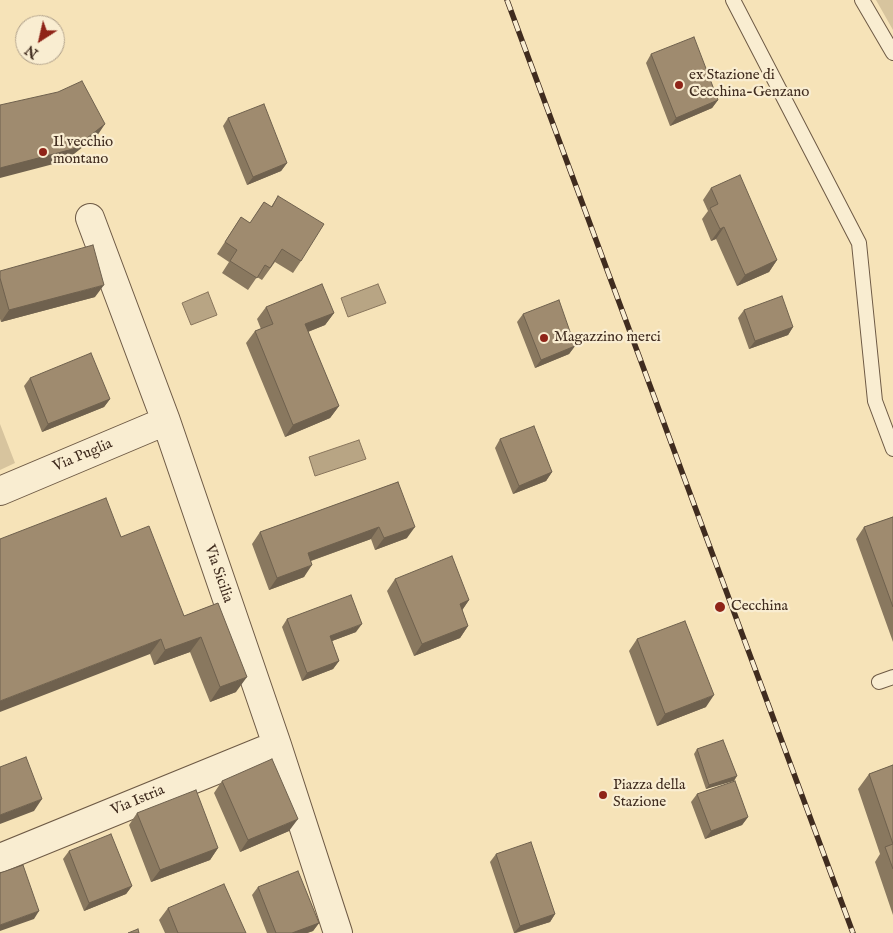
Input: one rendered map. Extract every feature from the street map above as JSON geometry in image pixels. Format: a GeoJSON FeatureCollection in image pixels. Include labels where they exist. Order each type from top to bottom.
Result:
{"type":"FeatureCollection","features":[{"type":"Feature","properties":{"kind":"street","name":"Via Sicilia"},"geometry":{"type":"LineString","coordinates":[[90,218],[166,422],[277,745],[338,933]]}},
{"type":"Feature","properties":{"kind":"street","name":"Via Puglia"},"geometry":{"type":"LineString","coordinates":[[0,491],[166,422]]}},
{"type":"Feature","properties":{"kind":"street","name":"Via Istria"},"geometry":{"type":"LineString","coordinates":[[0,858],[277,745]]}},
{"type":"Feature","properties":{"kind":"lane"},"geometry":{"type":"LineString","coordinates":[[733,0],[859,243],[876,401],[893,449]]}},
{"type":"Feature","properties":{"kind":"lane"},"geometry":{"type":"LineString","coordinates":[[862,0],[893,53]]}},
{"type":"Feature","properties":{"kind":"lane"},"geometry":{"type":"LineString","coordinates":[[880,682],[893,677]]}},
{"type":"Feature","properties":{"kind":"shaded area"},"geometry":{"type":"Polygon","coordinates":[[[876,0],[893,0],[893,30],[876,0]]]}},
{"type":"Feature","properties":{"kind":"shaded area"},"geometry":{"type":"Polygon","coordinates":[[[378,284],[386,303],[348,317],[341,298],[378,284]]]}},
{"type":"Feature","properties":{"kind":"shaded area"},"geometry":{"type":"Polygon","coordinates":[[[208,292],[217,315],[191,325],[182,303],[208,292]]]}},
{"type":"Feature","properties":{"kind":"shaded area"},"geometry":{"type":"Polygon","coordinates":[[[0,424],[15,463],[0,470],[0,424]]]}},
{"type":"Feature","properties":{"kind":"shaded area"},"geometry":{"type":"Polygon","coordinates":[[[359,440],[366,459],[315,476],[309,457],[359,440]]]}},
{"type":"Feature","properties":{"kind":"building","name":"ex Stazione di Cecchina-Genzano"},"geometry":{"type":"Polygon","coordinates":[[[694,37],[718,100],[676,118],[651,54],[694,37]]]}},
{"type":"Feature","properties":{"kind":"building"},"geometry":{"type":"Polygon","coordinates":[[[82,81],[105,124],[73,149],[0,168],[0,105],[58,92],[82,81]]]}},
{"type":"Feature","properties":{"kind":"building"},"geometry":{"type":"Polygon","coordinates":[[[264,104],[287,163],[253,177],[228,118],[264,104]]]}},
{"type":"Feature","properties":{"kind":"building"},"geometry":{"type":"Polygon","coordinates":[[[740,175],[777,260],[745,275],[724,227],[720,229],[710,208],[718,204],[711,188],[740,175]]]}},
{"type":"Feature","properties":{"kind":"building"},"geometry":{"type":"Polygon","coordinates":[[[278,196],[324,224],[301,261],[282,249],[270,268],[265,265],[257,278],[230,261],[237,250],[225,242],[241,217],[250,223],[264,202],[272,207],[278,196]]]}},
{"type":"Feature","properties":{"kind":"building"},"geometry":{"type":"Polygon","coordinates":[[[93,245],[104,285],[9,310],[0,278],[0,271],[93,245]]]}},
{"type":"Feature","properties":{"kind":"building"},"geometry":{"type":"Polygon","coordinates":[[[322,284],[334,313],[305,324],[339,406],[293,425],[255,331],[273,324],[266,307],[322,284]]]}},
{"type":"Feature","properties":{"kind":"building"},"geometry":{"type":"Polygon","coordinates":[[[782,296],[793,327],[755,341],[744,310],[782,296]]]}},
{"type":"Feature","properties":{"kind":"building","name":"Magazzino merci"},"geometry":{"type":"Polygon","coordinates":[[[559,300],[575,346],[541,360],[523,314],[559,300]]]}},
{"type":"Feature","properties":{"kind":"building"},"geometry":{"type":"Polygon","coordinates":[[[91,353],[110,399],[48,424],[30,378],[91,353]]]}},
{"type":"Feature","properties":{"kind":"building"},"geometry":{"type":"Polygon","coordinates":[[[534,426],[552,472],[519,486],[500,439],[534,426]]]}},
{"type":"Feature","properties":{"kind":"building"},"geometry":{"type":"Polygon","coordinates":[[[398,482],[415,527],[384,538],[379,527],[308,553],[312,565],[277,578],[260,532],[398,482]]]}},
{"type":"Feature","properties":{"kind":"building"},"geometry":{"type":"Polygon","coordinates":[[[106,498],[121,537],[149,526],[184,616],[218,603],[247,677],[220,687],[201,637],[165,650],[161,639],[0,701],[0,539],[106,498]]]}},
{"type":"Feature","properties":{"kind":"building"},"geometry":{"type":"Polygon","coordinates":[[[893,517],[893,607],[864,527],[893,517]]]}},
{"type":"Feature","properties":{"kind":"building"},"geometry":{"type":"Polygon","coordinates":[[[452,556],[469,600],[460,604],[468,626],[422,644],[395,579],[452,556]]]}},
{"type":"Feature","properties":{"kind":"building"},"geometry":{"type":"Polygon","coordinates":[[[351,595],[362,624],[330,636],[339,661],[307,673],[287,619],[351,595]]]}},
{"type":"Feature","properties":{"kind":"building"},"geometry":{"type":"Polygon","coordinates":[[[685,621],[714,695],[665,714],[637,639],[685,621]]]}},
{"type":"Feature","properties":{"kind":"building"},"geometry":{"type":"Polygon","coordinates":[[[723,740],[737,776],[709,785],[697,749],[723,740]]]}},
{"type":"Feature","properties":{"kind":"building"},"geometry":{"type":"Polygon","coordinates":[[[26,757],[42,799],[0,815],[0,767],[26,757]]]}},
{"type":"Feature","properties":{"kind":"building"},"geometry":{"type":"Polygon","coordinates":[[[272,759],[298,819],[248,840],[222,781],[272,759]]]}},
{"type":"Feature","properties":{"kind":"building"},"geometry":{"type":"Polygon","coordinates":[[[893,765],[893,844],[869,774],[893,765]]]}},
{"type":"Feature","properties":{"kind":"building"},"geometry":{"type":"Polygon","coordinates":[[[735,781],[748,817],[711,831],[697,794],[735,781]]]}},
{"type":"Feature","properties":{"kind":"building"},"geometry":{"type":"Polygon","coordinates":[[[196,790],[218,848],[160,870],[137,813],[196,790]]]}},
{"type":"Feature","properties":{"kind":"building"},"geometry":{"type":"Polygon","coordinates":[[[111,834],[132,886],[89,903],[69,851],[111,834]]]}},
{"type":"Feature","properties":{"kind":"building"},"geometry":{"type":"Polygon","coordinates":[[[531,842],[555,914],[520,926],[496,854],[531,842]]]}},
{"type":"Feature","properties":{"kind":"building"},"geometry":{"type":"Polygon","coordinates":[[[893,844],[893,869],[885,847],[893,844]]]}},
{"type":"Feature","properties":{"kind":"building"},"geometry":{"type":"Polygon","coordinates":[[[23,865],[39,911],[0,925],[0,873],[23,865]]]}},
{"type":"Feature","properties":{"kind":"building"},"geometry":{"type":"Polygon","coordinates":[[[298,871],[319,923],[292,933],[276,933],[258,887],[298,871]]]}},
{"type":"Feature","properties":{"kind":"building"},"geometry":{"type":"Polygon","coordinates":[[[224,884],[246,933],[178,933],[168,908],[224,884]]]}},
{"type":"Feature","properties":{"kind":"building"},"geometry":{"type":"Polygon","coordinates":[[[138,929],[139,933],[128,933],[138,929]]]}},
{"type":"Feature","properties":{"kind":"railway"},"geometry":{"type":"LineString","coordinates":[[507,0],[853,933]]}},
{"type":"Feature","properties":{"kind":"place","name":"ex Stazione di Cecchina-Genzano"},"geometry":{"type":"Point","coordinates":[679,85]}},
{"type":"Feature","properties":{"kind":"place","name":"Il vecchio montano"},"geometry":{"type":"Point","coordinates":[43,152]}},
{"type":"Feature","properties":{"kind":"place","name":"Magazzino merci"},"geometry":{"type":"Point","coordinates":[544,338]}},
{"type":"Feature","properties":{"kind":"place","name":"Cecchina"},"geometry":{"type":"Point","coordinates":[720,607]}},
{"type":"Feature","properties":{"kind":"place","name":"Piazza della Stazione"},"geometry":{"type":"Point","coordinates":[603,795]}}]}
